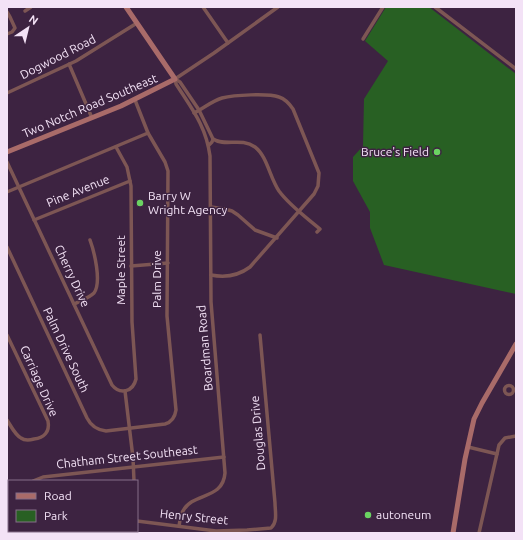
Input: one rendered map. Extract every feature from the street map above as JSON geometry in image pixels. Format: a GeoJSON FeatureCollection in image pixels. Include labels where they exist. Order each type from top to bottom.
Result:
{"type":"FeatureCollection","features":[{"type":"Feature","properties":{"kind":"street"},"geometry":{"type":"LineString","coordinates":[[25,11],[32,7]]}},
{"type":"Feature","properties":{"kind":"street","name":"Boardman Road"},"geometry":{"type":"LineString","coordinates":[[126,7],[175,79],[176,84],[203,128],[209,145],[213,332],[225,476],[222,484],[214,492],[188,505],[182,511],[179,526]]}},
{"type":"Feature","properties":{"kind":"street"},"geometry":{"type":"LineString","coordinates":[[203,7],[228,43]]}},
{"type":"Feature","properties":{"kind":"street","name":"Two Notch Road Southeast"},"geometry":{"type":"LineString","coordinates":[[7,152],[134,100],[175,79],[278,7]]}},
{"type":"Feature","properties":{"kind":"street"},"geometry":{"type":"LineString","coordinates":[[363,39],[382,7]]}},
{"type":"Feature","properties":{"kind":"street"},"geometry":{"type":"LineString","coordinates":[[435,7],[516,69]]}},
{"type":"Feature","properties":{"kind":"street"},"geometry":{"type":"LineString","coordinates":[[7,12],[15,28],[12,32],[7,34]]}},
{"type":"Feature","properties":{"kind":"street","name":"Dogwood Road"},"geometry":{"type":"LineString","coordinates":[[7,93],[69,64],[137,23]]}},
{"type":"Feature","properties":{"kind":"street"},"geometry":{"type":"LineString","coordinates":[[69,64],[92,118]]}},
{"type":"Feature","properties":{"kind":"street","name":"Boardman Road"},"geometry":{"type":"LineString","coordinates":[[175,79],[180,82],[199,110],[213,139]]}},
{"type":"Feature","properties":{"kind":"street"},"geometry":{"type":"LineString","coordinates":[[194,113],[219,100],[237,96],[274,95],[282,98],[293,109],[319,173],[319,183],[317,189],[299,212],[250,267],[242,273],[227,276],[211,275]]}},
{"type":"Feature","properties":{"kind":"street","name":"Palm Drive"},"geometry":{"type":"LineString","coordinates":[[129,428],[167,423],[173,420],[176,414],[167,316],[168,171],[165,162],[148,133],[134,100]]}},
{"type":"Feature","properties":{"kind":"street"},"geometry":{"type":"LineString","coordinates":[[7,192],[148,133]]}},
{"type":"Feature","properties":{"kind":"street"},"geometry":{"type":"LineString","coordinates":[[209,145],[213,139],[219,141],[245,142],[257,148],[279,190],[299,212],[320,229],[317,232]]}},
{"type":"Feature","properties":{"kind":"street","name":"Maple Street"},"geometry":{"type":"LineString","coordinates":[[116,147],[127,167],[130,181],[132,322],[136,379],[133,387],[125,391]]}},
{"type":"Feature","properties":{"kind":"street","name":"Cherry Drive"},"geometry":{"type":"LineString","coordinates":[[7,162],[112,385],[116,389],[125,391]]}},
{"type":"Feature","properties":{"kind":"street","name":"Pine Avenue"},"geometry":{"type":"LineString","coordinates":[[34,220],[130,181]]}},
{"type":"Feature","properties":{"kind":"street"},"geometry":{"type":"LineString","coordinates":[[211,207],[232,211],[255,230],[276,238]]}},
{"type":"Feature","properties":{"kind":"street"},"geometry":{"type":"LineString","coordinates":[[74,304],[90,296],[96,289],[96,260],[90,240]]}},
{"type":"Feature","properties":{"kind":"street","name":"Palm Drive South"},"geometry":{"type":"LineString","coordinates":[[7,247],[88,420],[94,427],[104,430],[129,428]]}},
{"type":"Feature","properties":{"kind":"street"},"geometry":{"type":"LineString","coordinates":[[131,266],[168,263]]}},
{"type":"Feature","properties":{"kind":"street","name":"Carriage Drive"},"geometry":{"type":"LineString","coordinates":[[7,335],[48,421],[48,428],[42,437],[26,440],[18,436],[7,420]]}},
{"type":"Feature","properties":{"kind":"street","name":"Douglas Drive"},"geometry":{"type":"LineString","coordinates":[[260,335],[275,503],[276,522],[272,527]]}},
{"type":"Feature","properties":{"kind":"street"},"geometry":{"type":"LineString","coordinates":[[452,533],[473,424],[479,408],[516,344]]}},
{"type":"Feature","properties":{"kind":"street"},"geometry":{"type":"LineString","coordinates":[[125,391],[134,466],[134,480]]}},
{"type":"Feature","properties":{"kind":"street"},"geometry":{"type":"LineString","coordinates":[[479,533],[500,444],[507,438],[516,436]]}},
{"type":"Feature","properties":{"kind":"street"},"geometry":{"type":"LineString","coordinates":[[468,447],[497,454]]}},
{"type":"Feature","properties":{"kind":"street","name":"Chatham Street Southeast"},"geometry":{"type":"LineString","coordinates":[[36,480],[43,477],[224,457]]}},
{"type":"Feature","properties":{"kind":"street","name":"Henry Street"},"geometry":{"type":"LineString","coordinates":[[138,521],[223,532],[272,527]]}},
{"type":"Feature","properties":{"kind":"green space","name":"Bruce's Field"},"geometry":{"type":"Polygon","coordinates":[[[386,7],[429,7],[516,74],[516,294],[384,265],[370,228],[370,212],[353,181],[353,157],[363,146],[364,99],[388,61],[365,41],[386,7]]]}},
{"type":"Feature","properties":{"kind":"place","name":"Bruce's Field"},"geometry":{"type":"Point","coordinates":[437,152]}},
{"type":"Feature","properties":{"kind":"place","name":"Barry W Wright Agency"},"geometry":{"type":"Point","coordinates":[140,203]}},
{"type":"Feature","properties":{"kind":"place","name":"autoneum"},"geometry":{"type":"Point","coordinates":[368,515]}}]}
